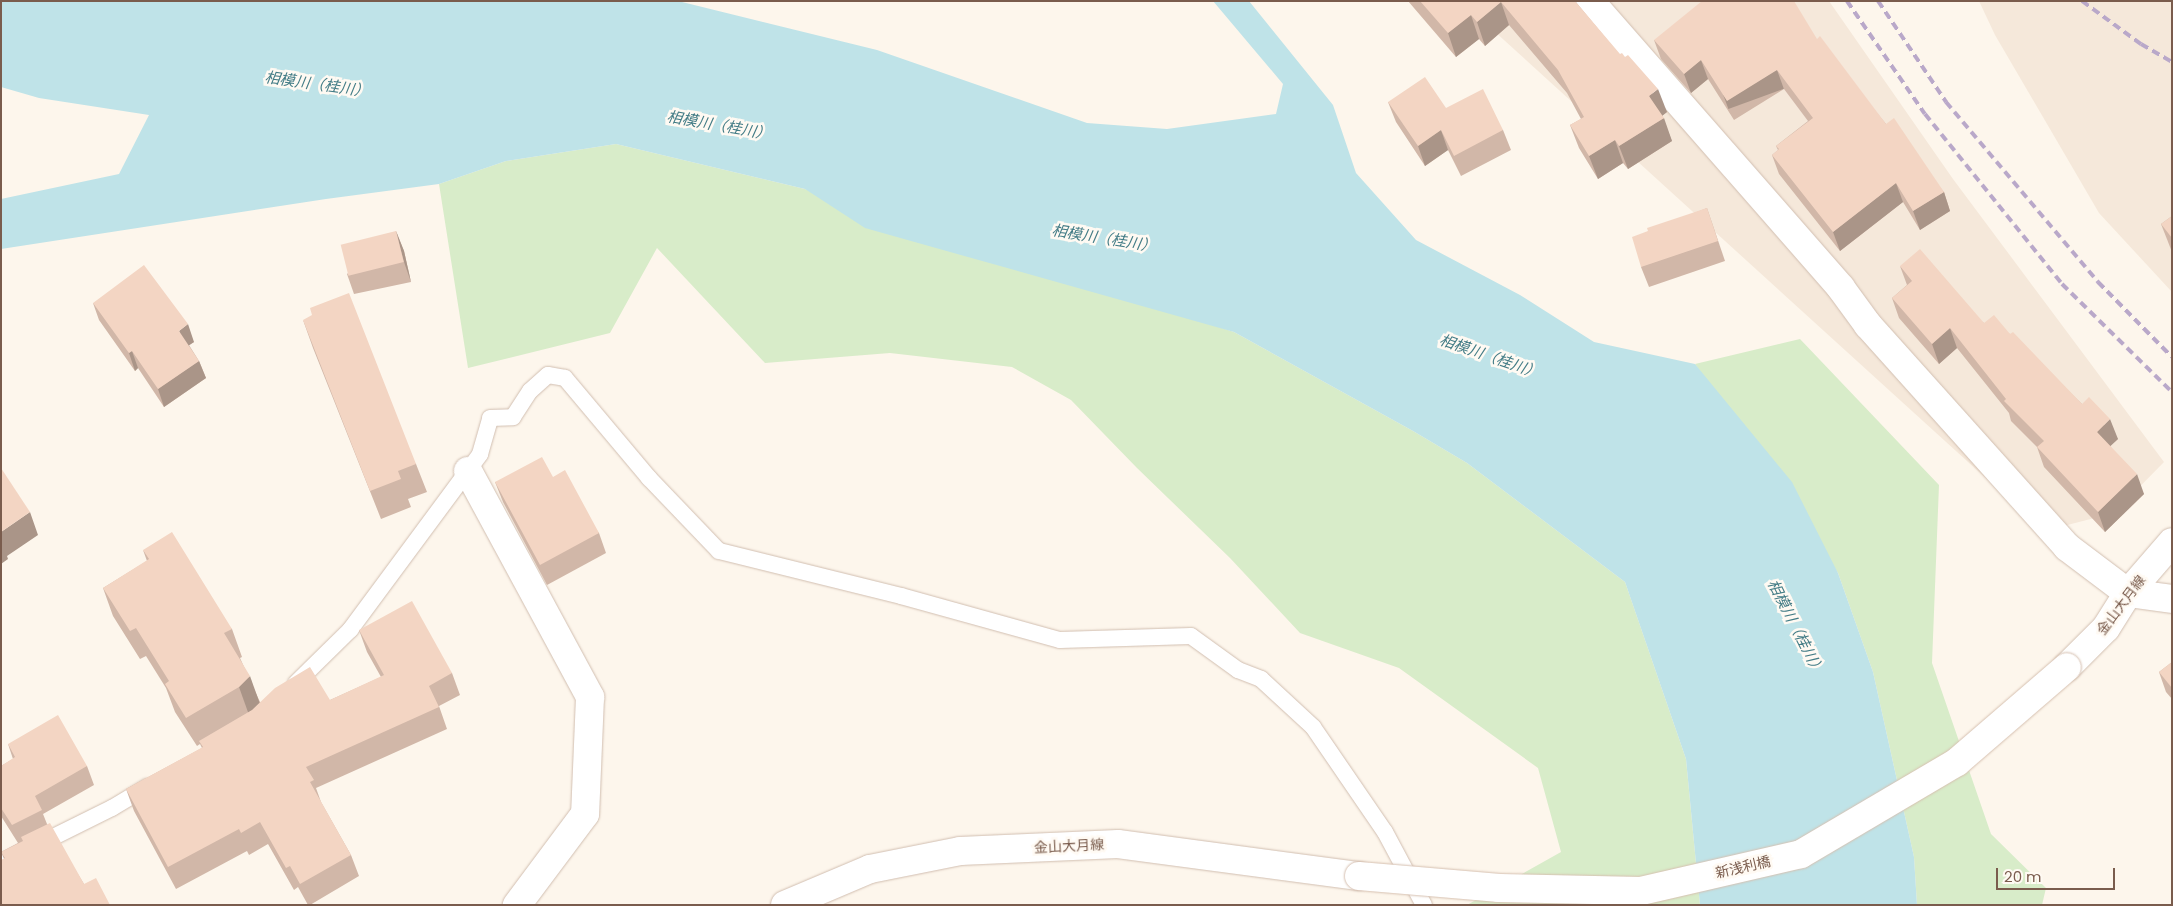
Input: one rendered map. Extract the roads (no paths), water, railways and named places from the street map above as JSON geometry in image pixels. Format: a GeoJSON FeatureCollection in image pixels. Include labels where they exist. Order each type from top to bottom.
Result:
{"type":"FeatureCollection","features":[{"type":"Feature","properties":{"kind":"main road"},"geometry":{"type":"LineString","coordinates":[[1590,1],[1841,288],[1868,325],[2067,547],[2128,593],[2172,598]]}},
{"type":"Feature","properties":{"kind":"main road"},"geometry":{"type":"LineString","coordinates":[[468,470],[590,697],[585,814],[517,905]]}},
{"type":"Feature","properties":{"kind":"main road","name":"金山大月線"},"geometry":{"type":"LineString","coordinates":[[2067,667],[2106,628],[2128,593],[2172,542]]}},
{"type":"Feature","properties":{"kind":"main road","name":"新浅利橋"},"geometry":{"type":"LineString","coordinates":[[1359,876],[1499,888],[1641,891],[1801,854],[1957,762],[2067,667]]}},
{"type":"Feature","properties":{"kind":"main road","name":"金山大月線"},"geometry":{"type":"LineString","coordinates":[[785,905],[870,869],[960,851],[1118,844],[1359,876]]}},
{"type":"Feature","properties":{"kind":"lane"},"geometry":{"type":"LineString","coordinates":[[282,697],[350,630],[480,454],[490,418],[513,417],[530,392],[548,375],[565,378],[649,478],[719,552],[901,596],[1060,640],[1191,636],[1238,670],[1261,679],[1312,727],[1385,832],[1424,905]]}},
{"type":"Feature","properties":{"kind":"lane"},"geometry":{"type":"LineString","coordinates":[[1,863],[112,808],[162,778]]}},
{"type":"Feature","properties":{"kind":"water","name":"相模川（桂川）"},"geometry":{"type":"Polygon","coordinates":[[[1,1],[678,1],[877,50],[1087,123],[1167,129],[1276,114],[1283,84],[1213,1],[1249,1],[1333,105],[1356,173],[1416,240],[1520,295],[1594,342],[1695,364],[1792,482],[1838,573],[1873,672],[1914,857],[1917,905],[1700,905],[1686,759],[1625,582],[1467,463],[1234,332],[865,228],[805,189],[616,144],[506,161],[439,184],[326,199],[1,249],[1,199],[119,174],[149,115],[39,98],[1,87],[1,1]]]}},
{"type":"Feature","properties":{"kind":"railway"},"geometry":{"type":"LineString","coordinates":[[1847,1],[1925,114],[2062,284],[2172,392]]}},
{"type":"Feature","properties":{"kind":"railway"},"geometry":{"type":"LineString","coordinates":[[1878,1],[1946,102],[2098,282],[2172,357]]}},
{"type":"Feature","properties":{"kind":"railway"},"geometry":{"type":"LineString","coordinates":[[2082,1],[2141,44],[2172,62]]}}]}
